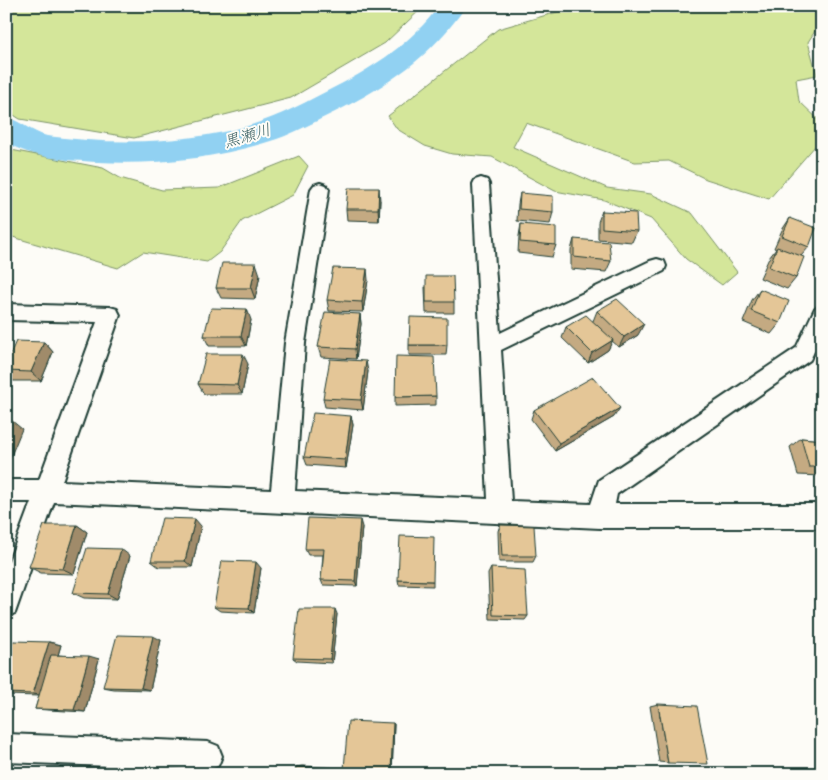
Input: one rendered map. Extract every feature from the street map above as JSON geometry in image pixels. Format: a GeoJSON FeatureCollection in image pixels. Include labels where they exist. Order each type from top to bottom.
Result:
{"type":"FeatureCollection","features":[{"type":"Feature","properties":{"kind":"street"},"geometry":{"type":"LineString","coordinates":[[481,184],[500,511]]}},
{"type":"Feature","properties":{"kind":"street"},"geometry":{"type":"LineString","coordinates":[[282,501],[295,343],[320,189]]}},
{"type":"Feature","properties":{"kind":"street"},"geometry":{"type":"LineString","coordinates":[[490,344],[498,344],[657,266]]}},
{"type":"Feature","properties":{"kind":"street"},"geometry":{"type":"LineString","coordinates":[[6,312],[110,315],[6,604]]}},
{"type":"Feature","properties":{"kind":"street"},"geometry":{"type":"LineString","coordinates":[[600,516],[607,488],[813,356],[822,313]]}},
{"type":"Feature","properties":{"kind":"street"},"geometry":{"type":"LineString","coordinates":[[6,491],[47,490],[600,516],[822,516]]}},
{"type":"Feature","properties":{"kind":"street"},"geometry":{"type":"LineString","coordinates":[[6,748],[208,756]]}},
{"type":"Feature","properties":{"kind":"green space"},"geometry":{"type":"Polygon","coordinates":[[[6,6],[424,6],[385,43],[291,98],[134,138],[20,119],[6,110],[6,6]]]}},
{"type":"Feature","properties":{"kind":"green space"},"geometry":{"type":"Polygon","coordinates":[[[578,6],[811,6],[822,12],[822,20],[808,42],[817,75],[796,79],[799,101],[822,123],[822,138],[769,199],[706,179],[669,161],[635,162],[526,123],[513,147],[607,188],[651,194],[692,213],[737,272],[722,285],[686,259],[651,219],[604,200],[555,191],[492,157],[452,154],[425,146],[397,129],[388,116],[498,29],[578,6]]]}},
{"type":"Feature","properties":{"kind":"green space"},"geometry":{"type":"Polygon","coordinates":[[[6,149],[103,168],[120,178],[162,190],[219,188],[299,156],[308,166],[293,195],[242,221],[220,252],[207,262],[143,252],[118,268],[6,235],[6,149]]]}},
{"type":"Feature","properties":{"kind":"building"},"geometry":{"type":"Polygon","coordinates":[[[348,188],[379,188],[378,209],[346,209],[348,188]]]}},
{"type":"Feature","properties":{"kind":"building"},"geometry":{"type":"Polygon","coordinates":[[[520,193],[553,196],[553,212],[519,209],[520,193]]]}},
{"type":"Feature","properties":{"kind":"building"},"geometry":{"type":"Polygon","coordinates":[[[602,211],[636,213],[637,231],[602,228],[602,211]]]}},
{"type":"Feature","properties":{"kind":"building"},"geometry":{"type":"Polygon","coordinates":[[[790,218],[816,228],[809,247],[782,236],[790,218]]]}},
{"type":"Feature","properties":{"kind":"building"},"geometry":{"type":"Polygon","coordinates":[[[521,224],[556,227],[556,245],[520,242],[521,224]]]}},
{"type":"Feature","properties":{"kind":"building"},"geometry":{"type":"Polygon","coordinates":[[[574,239],[609,242],[611,261],[574,257],[574,239]]]}},
{"type":"Feature","properties":{"kind":"building"},"geometry":{"type":"Polygon","coordinates":[[[777,247],[804,257],[796,278],[769,267],[777,247]]]}},
{"type":"Feature","properties":{"kind":"building"},"geometry":{"type":"Polygon","coordinates":[[[222,263],[256,263],[251,288],[216,288],[222,263]]]}},
{"type":"Feature","properties":{"kind":"building"},"geometry":{"type":"Polygon","coordinates":[[[333,268],[367,269],[362,302],[327,300],[333,268]]]}},
{"type":"Feature","properties":{"kind":"building"},"geometry":{"type":"Polygon","coordinates":[[[426,276],[453,276],[454,302],[426,302],[426,276]]]}},
{"type":"Feature","properties":{"kind":"building"},"geometry":{"type":"Polygon","coordinates":[[[760,289],[789,301],[780,323],[751,311],[760,289]]]}},
{"type":"Feature","properties":{"kind":"building"},"geometry":{"type":"Polygon","coordinates":[[[617,299],[644,324],[624,337],[597,311],[617,299]]]}},
{"type":"Feature","properties":{"kind":"building"},"geometry":{"type":"Polygon","coordinates":[[[211,308],[247,309],[241,336],[204,336],[211,308]]]}},
{"type":"Feature","properties":{"kind":"building"},"geometry":{"type":"Polygon","coordinates":[[[325,312],[360,314],[355,349],[318,347],[325,312]]]}},
{"type":"Feature","properties":{"kind":"building"},"geometry":{"type":"Polygon","coordinates":[[[586,315],[613,340],[592,353],[566,327],[586,315]]]}},
{"type":"Feature","properties":{"kind":"building"},"geometry":{"type":"Polygon","coordinates":[[[410,317],[447,318],[447,345],[409,345],[410,317]]]}},
{"type":"Feature","properties":{"kind":"building"},"geometry":{"type":"Polygon","coordinates":[[[16,341],[44,342],[31,372],[6,371],[6,364],[16,341]]]}},
{"type":"Feature","properties":{"kind":"building"},"geometry":{"type":"Polygon","coordinates":[[[206,354],[243,354],[237,385],[198,384],[206,354]]]}},
{"type":"Feature","properties":{"kind":"building"},"geometry":{"type":"Polygon","coordinates":[[[396,356],[434,357],[436,396],[395,397],[396,356]]]}},
{"type":"Feature","properties":{"kind":"building"},"geometry":{"type":"Polygon","coordinates":[[[330,359],[366,361],[361,400],[323,398],[330,359]]]}},
{"type":"Feature","properties":{"kind":"building"},"geometry":{"type":"Polygon","coordinates":[[[593,377],[620,408],[559,443],[534,410],[593,377]]]}},
{"type":"Feature","properties":{"kind":"building"},"geometry":{"type":"Polygon","coordinates":[[[313,413],[351,416],[345,460],[304,457],[313,413]]]}},
{"type":"Feature","properties":{"kind":"building"},"geometry":{"type":"Polygon","coordinates":[[[6,420],[11,420],[6,430],[6,420]]]}},
{"type":"Feature","properties":{"kind":"building"},"geometry":{"type":"Polygon","coordinates":[[[801,438],[822,440],[822,467],[809,467],[801,438]]]}},
{"type":"Feature","properties":{"kind":"building"},"geometry":{"type":"Polygon","coordinates":[[[162,518],[195,519],[185,561],[151,561],[162,518]]]}},
{"type":"Feature","properties":{"kind":"building"},"geometry":{"type":"Polygon","coordinates":[[[308,518],[360,520],[355,581],[321,580],[324,549],[305,549],[308,518]]]}},
{"type":"Feature","properties":{"kind":"building"},"geometry":{"type":"Polygon","coordinates":[[[44,525],[77,525],[63,569],[29,567],[44,525]]]}},
{"type":"Feature","properties":{"kind":"building"},"geometry":{"type":"Polygon","coordinates":[[[500,525],[534,526],[536,556],[502,556],[500,525]]]}},
{"type":"Feature","properties":{"kind":"building"},"geometry":{"type":"Polygon","coordinates":[[[400,536],[434,537],[433,581],[398,580],[400,536]]]}},
{"type":"Feature","properties":{"kind":"building"},"geometry":{"type":"Polygon","coordinates":[[[87,548],[121,549],[108,594],[73,593],[87,548]]]}},
{"type":"Feature","properties":{"kind":"building"},"geometry":{"type":"Polygon","coordinates":[[[222,561],[256,562],[249,608],[214,607],[222,561]]]}},
{"type":"Feature","properties":{"kind":"building"},"geometry":{"type":"Polygon","coordinates":[[[491,568],[525,570],[528,616],[493,615],[491,568]]]}},
{"type":"Feature","properties":{"kind":"building"},"geometry":{"type":"Polygon","coordinates":[[[299,609],[335,609],[330,659],[293,658],[299,609]]]}},
{"type":"Feature","properties":{"kind":"building"},"geometry":{"type":"Polygon","coordinates":[[[117,635],[153,636],[141,688],[103,687],[117,635]]]}},
{"type":"Feature","properties":{"kind":"building"},"geometry":{"type":"Polygon","coordinates":[[[13,641],[49,642],[33,694],[6,693],[6,660],[13,641]]]}},
{"type":"Feature","properties":{"kind":"building"},"geometry":{"type":"Polygon","coordinates":[[[51,655],[89,656],[74,710],[35,709],[51,655]]]}},
{"type":"Feature","properties":{"kind":"building"},"geometry":{"type":"Polygon","coordinates":[[[658,704],[697,706],[708,764],[668,763],[658,704]]]}},
{"type":"Feature","properties":{"kind":"building"},"geometry":{"type":"Polygon","coordinates":[[[348,721],[393,723],[391,774],[295,774],[296,767],[344,769],[348,721]]]}},
{"type":"Feature","properties":{"kind":"waterway","name":"黒瀬川"},"geometry":{"type":"LineString","coordinates":[[6,127],[26,140],[39,145],[114,152],[164,151],[188,148],[264,132],[339,98],[383,73],[422,42],[439,25],[453,6]]}}]}
